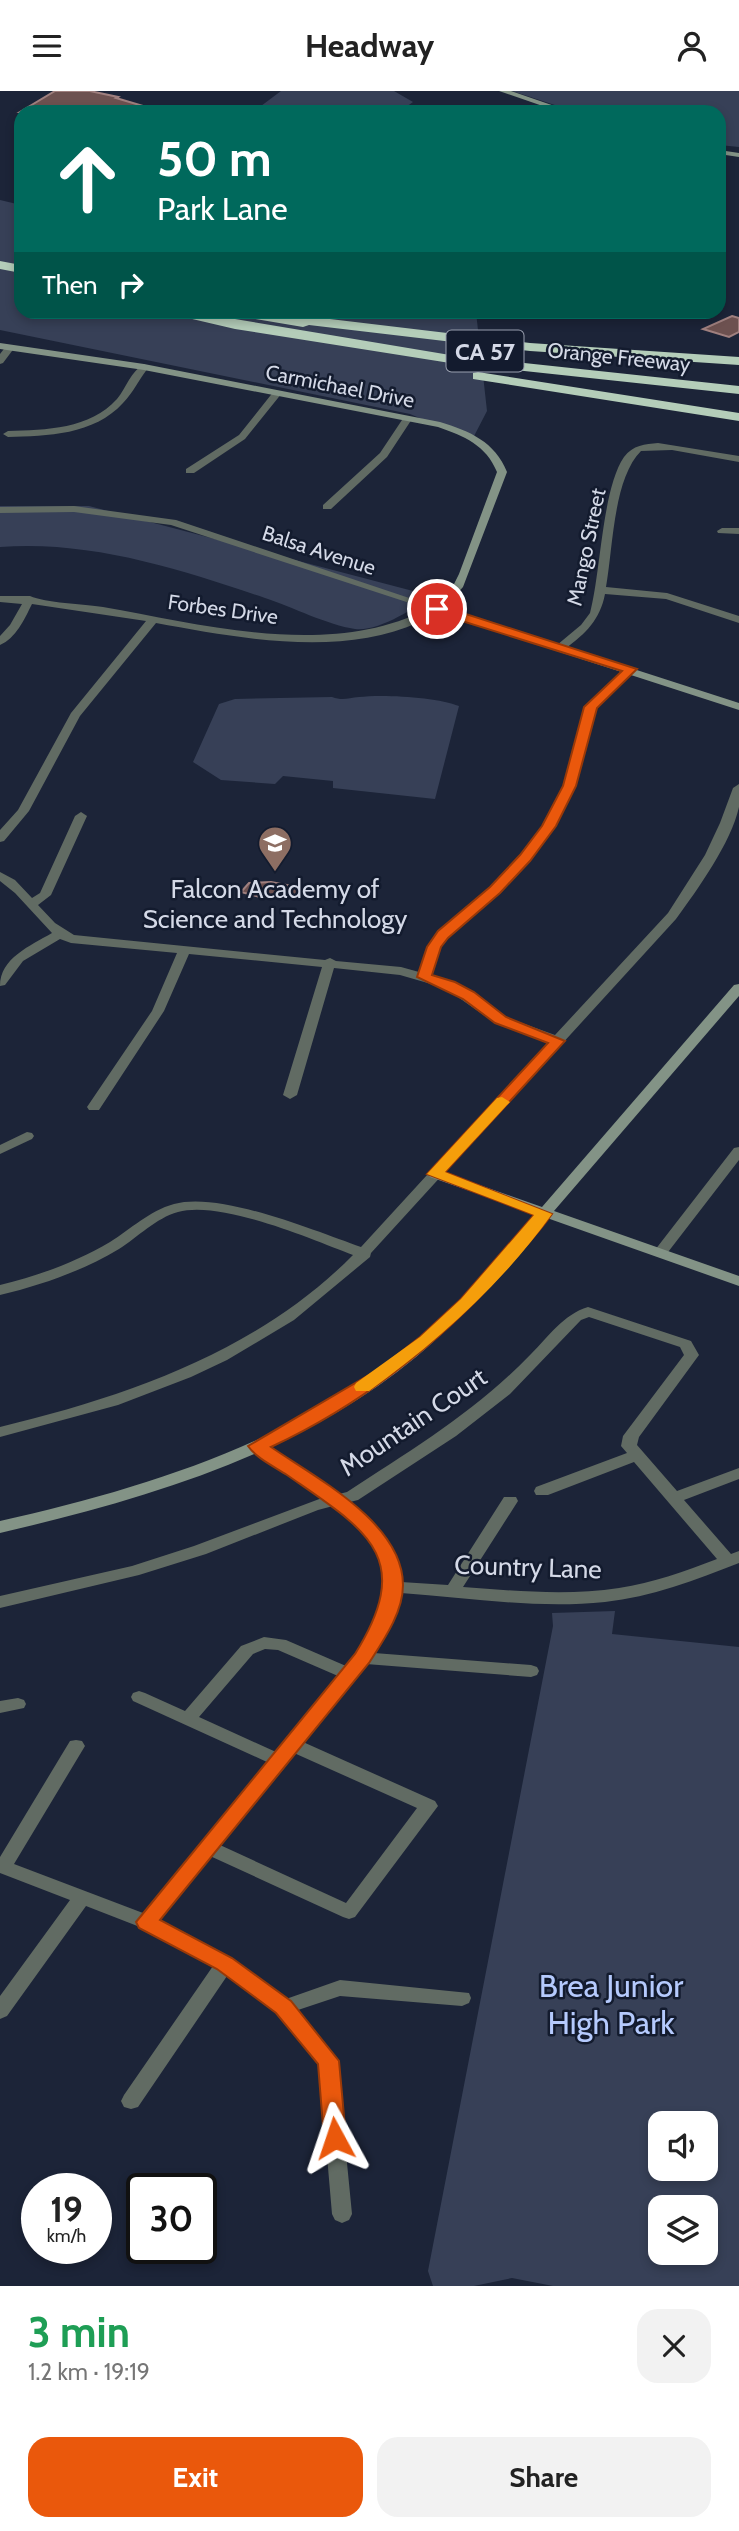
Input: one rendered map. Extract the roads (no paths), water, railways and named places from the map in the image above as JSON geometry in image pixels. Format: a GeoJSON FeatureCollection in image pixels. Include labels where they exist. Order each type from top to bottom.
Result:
{"type":"FeatureCollection","features":[{"type":"Feature","properties":{"kind":"highway","name":"Orange Freeway"},"geometry":{"type":"LineString","coordinates":[[203,319],[267,332],[483,363],[739,390]]}},
{"type":"Feature","properties":{"kind":"highway","name":"Orange Freeway"},"geometry":{"type":"LineString","coordinates":[[280,319],[421,343],[570,362],[739,377]]}},
{"type":"Feature","properties":{"kind":"highway"},"geometry":{"type":"LineString","coordinates":[[304,319],[530,347],[739,361]]}},
{"type":"Feature","properties":{"kind":"highway"},"geometry":{"type":"LineString","coordinates":[[267,332],[539,387],[739,417]]}},
{"type":"Feature","properties":{"kind":"street"},"geometry":{"type":"LineString","coordinates":[[503,91],[546,105]]}},
{"type":"Feature","properties":{"kind":"street"},"geometry":{"type":"LineString","coordinates":[[0,361],[5,346]]}},
{"type":"Feature","properties":{"kind":"street","name":"Carmichael Drive"},"geometry":{"type":"LineString","coordinates":[[5,346],[144,367],[407,419],[464,433],[486,445],[498,457],[502,472],[458,587],[437,609]]}},
{"type":"Feature","properties":{"kind":"street"},"geometry":{"type":"LineString","coordinates":[[8,434],[54,431],[92,421],[117,405],[144,367]]}},
{"type":"Feature","properties":{"kind":"street"},"geometry":{"type":"LineString","coordinates":[[190,471],[243,437],[277,393]]}},
{"type":"Feature","properties":{"kind":"street"},"geometry":{"type":"LineString","coordinates":[[327,507],[384,455],[407,419]]}},
{"type":"Feature","properties":{"kind":"street","name":"Mango Street"},"geometry":{"type":"LineString","coordinates":[[561,647],[583,630],[593,616],[601,590],[615,495],[628,455],[639,448],[659,447],[739,459]]}},
{"type":"Feature","properties":{"kind":"street","name":"Balsa Avenue"},"geometry":{"type":"LineString","coordinates":[[0,510],[74,509],[172,522],[630,669],[739,707]]}},
{"type":"Feature","properties":{"kind":"street"},"geometry":{"type":"LineString","coordinates":[[722,531],[739,531]]}},
{"type":"Feature","properties":{"kind":"street"},"geometry":{"type":"LineString","coordinates":[[601,590],[667,596],[739,619]]}},
{"type":"Feature","properties":{"kind":"street","name":"Forbes Drive"},"geometry":{"type":"LineString","coordinates":[[0,599],[30,599],[280,638],[333,639],[385,631],[437,609]]}},
{"type":"Feature","properties":{"kind":"street"},"geometry":{"type":"LineString","coordinates":[[0,642],[15,627],[30,599]]}},
{"type":"Feature","properties":{"kind":"street"},"geometry":{"type":"LineString","coordinates":[[0,838],[23,811],[75,715],[154,618]]}},
{"type":"Feature","properties":{"kind":"street"},"geometry":{"type":"LineString","coordinates":[[424,977],[434,947],[443,935],[502,882],[549,826],[569,786],[591,707],[630,669]]}},
{"type":"Feature","properties":{"kind":"street"},"geometry":{"type":"LineString","coordinates":[[0,1432],[68,1415],[133,1394],[196,1367],[290,1317],[365,1254],[672,916],[702,875],[721,840],[739,788]]}},
{"type":"Feature","properties":{"kind":"street"},"geometry":{"type":"LineString","coordinates":[[30,905],[46,895],[81,816]]}},
{"type":"Feature","properties":{"kind":"street"},"geometry":{"type":"LineString","coordinates":[[0,876],[12,883],[49,928],[59,934],[84,941],[375,967],[424,977],[450,985],[468,995],[500,1020],[558,1041]]}},
{"type":"Feature","properties":{"kind":"street"},"geometry":{"type":"LineString","coordinates":[[0,982],[19,958],[59,934]]}},
{"type":"Feature","properties":{"kind":"street"},"geometry":{"type":"LineString","coordinates":[[94,1107],[158,1011],[185,949]]}},
{"type":"Feature","properties":{"kind":"street"},"geometry":{"type":"LineString","coordinates":[[290,1095],[330,962]]}},
{"type":"Feature","properties":{"kind":"street"},"geometry":{"type":"LineString","coordinates":[[0,1527],[89,1507],[175,1479],[303,1425],[386,1373],[467,1303],[739,988]]}},
{"type":"Feature","properties":{"kind":"street"},"geometry":{"type":"LineString","coordinates":[[0,1150],[27,1136]]}},
{"type":"Feature","properties":{"kind":"street"},"geometry":{"type":"LineString","coordinates":[[660,1253],[737,1158]]}},
{"type":"Feature","properties":{"kind":"street"},"geometry":{"type":"LineString","coordinates":[[435,1174],[739,1281]]}},
{"type":"Feature","properties":{"kind":"street"},"geometry":{"type":"LineString","coordinates":[[0,1290],[17,1286],[101,1252],[179,1207],[241,1214],[298,1229],[365,1254]]}},
{"type":"Feature","properties":{"kind":"street","name":"Mountain Court"},"geometry":{"type":"LineString","coordinates":[[0,1602],[133,1571],[352,1496],[451,1432],[505,1389],[576,1317],[588,1312],[686,1344],[692,1355],[631,1436],[629,1446],[635,1456]]}},
{"type":"Feature","properties":{"kind":"street"},"geometry":{"type":"LineString","coordinates":[[146,1922],[362,1658],[383,1624],[394,1587],[389,1554],[375,1535],[335,1500],[257,1446]]}},
{"type":"Feature","properties":{"kind":"street"},"geometry":{"type":"LineString","coordinates":[[542,1491],[635,1456],[734,1559]]}},
{"type":"Feature","properties":{"kind":"street"},"geometry":{"type":"LineString","coordinates":[[674,1498],[739,1473]]}},
{"type":"Feature","properties":{"kind":"street"},"geometry":{"type":"LineString","coordinates":[[453,1590],[510,1501]]}},
{"type":"Feature","properties":{"kind":"street","name":"Country Lane"},"geometry":{"type":"LineString","coordinates":[[394,1587],[563,1597],[604,1596],[645,1589],[734,1559]]}},
{"type":"Feature","properties":{"kind":"street"},"geometry":{"type":"LineString","coordinates":[[187,1720],[247,1650],[264,1643],[280,1644],[350,1674]]}},
{"type":"Feature","properties":{"kind":"street"},"geometry":{"type":"LineString","coordinates":[[362,1658],[531,1671]]}},
{"type":"Feature","properties":{"kind":"street"},"geometry":{"type":"LineString","coordinates":[[139,1697],[280,1761]]}},
{"type":"Feature","properties":{"kind":"street"},"geometry":{"type":"LineString","coordinates":[[208,1847],[349,1912],[429,1806],[292,1745]]}},
{"type":"Feature","properties":{"kind":"street"},"geometry":{"type":"LineString","coordinates":[[76,1746],[2,1867],[146,1922],[225,1963],[284,2007],[328,2061],[342,2214]]}},
{"type":"Feature","properties":{"kind":"street"},"geometry":{"type":"LineString","coordinates":[[0,2011],[83,1896]]}},
{"type":"Feature","properties":{"kind":"street"},"geometry":{"type":"LineString","coordinates":[[131,2101],[225,1963]]}},
{"type":"Feature","properties":{"kind":"street"},"geometry":{"type":"LineString","coordinates":[[284,2007],[340,1988],[462,1998]]}},
{"type":"Feature","properties":{"kind":"place","name":"Falcon Academy of Science and Technology"},"geometry":{"type":"Point","coordinates":[275,873]}},
{"type":"Feature","properties":{"kind":"park label","name":"Brea Junior High Park"},"geometry":{"type":"Point","coordinates":[611,2004]}}]}
